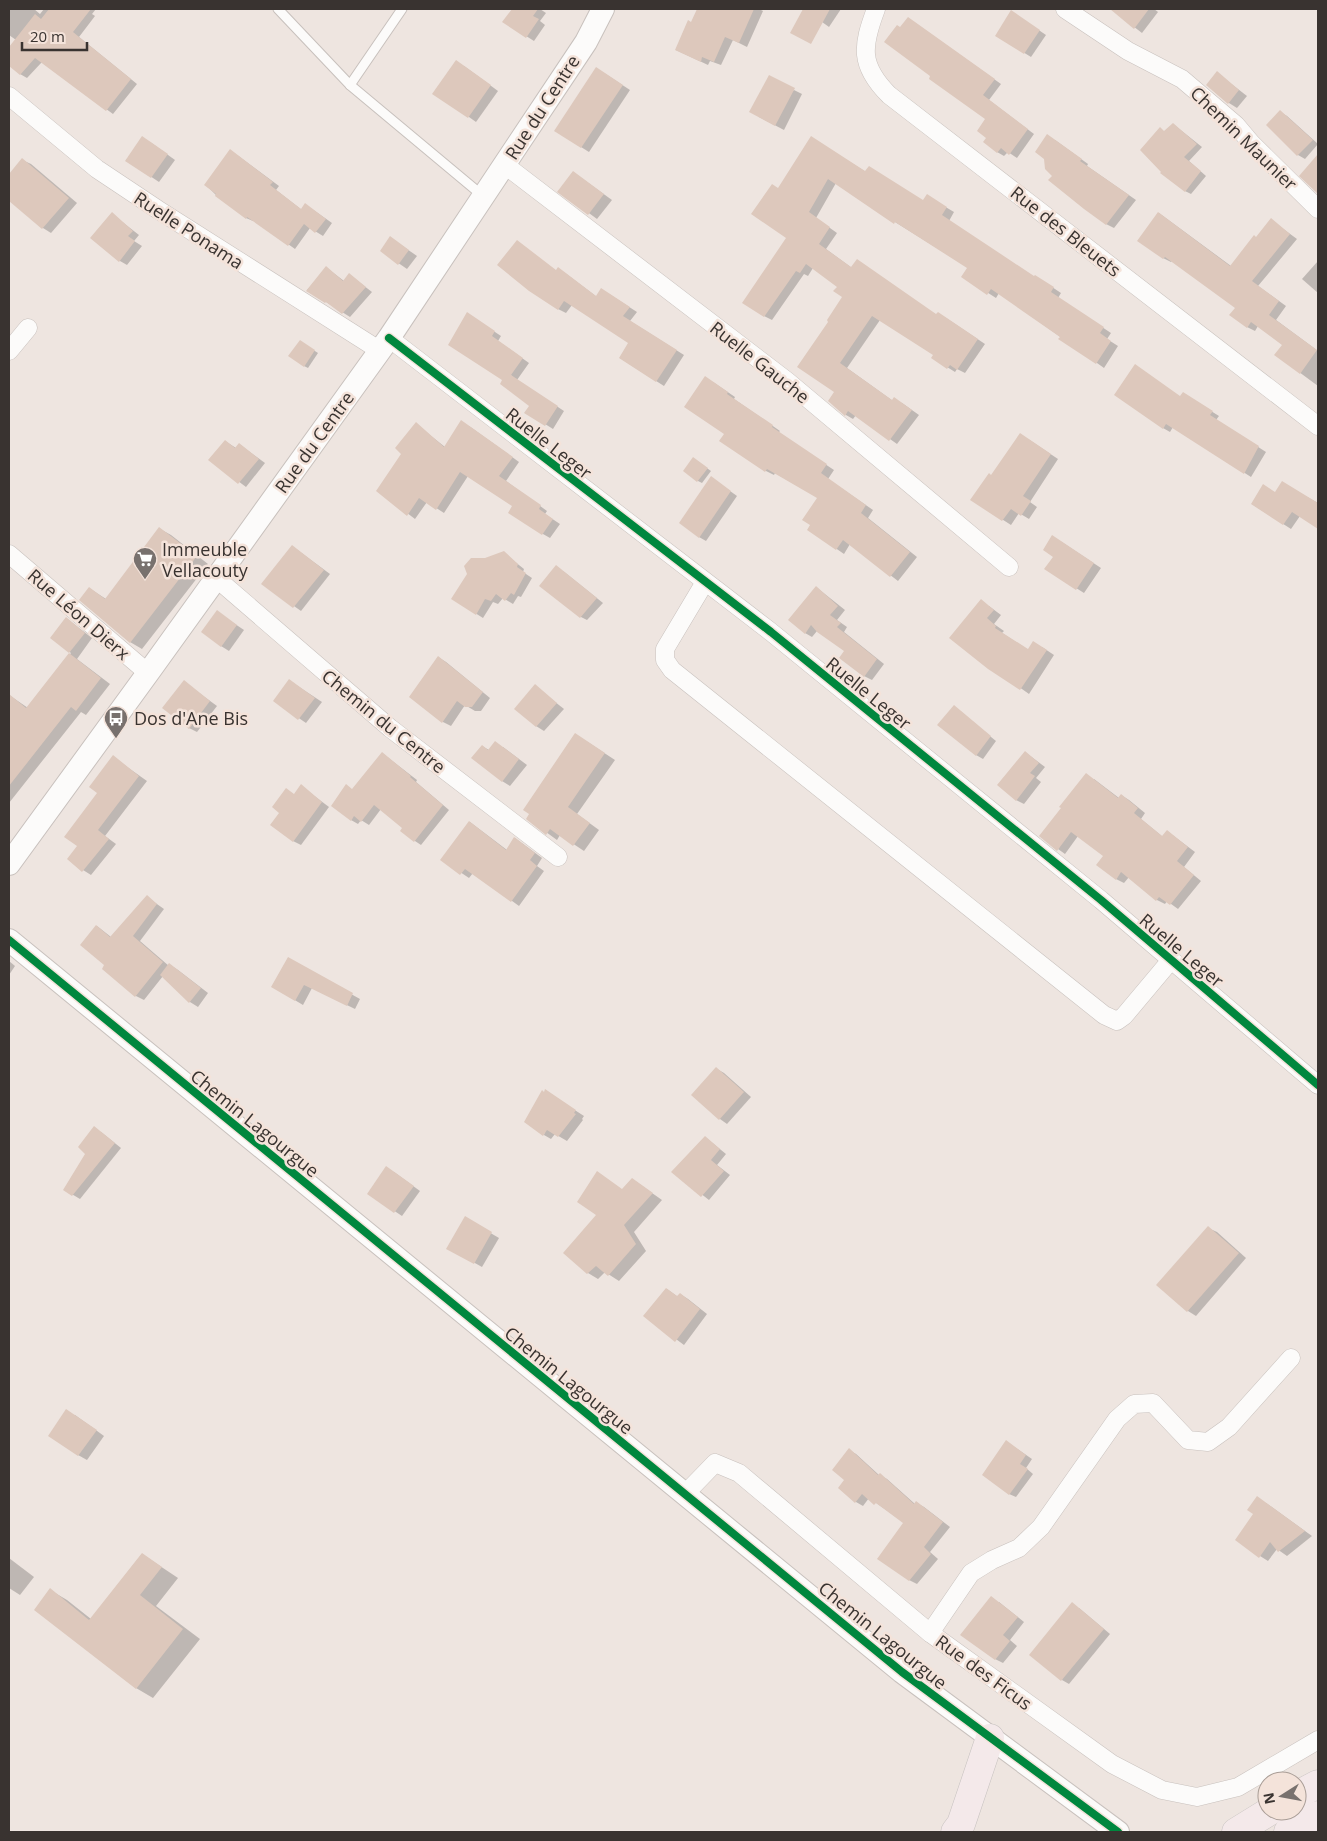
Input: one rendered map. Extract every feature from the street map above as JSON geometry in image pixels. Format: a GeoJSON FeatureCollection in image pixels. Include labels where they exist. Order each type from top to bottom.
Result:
{"type":"FeatureCollection","features":[{"type":"Feature","properties":{"kind":"highway"},"geometry":{"type":"LineString","coordinates":[[955,1832],[960,1824],[990,1738]]}},
{"type":"Feature","properties":{"kind":"highway"},"geometry":{"type":"LineString","coordinates":[[1236,1832],[1257,1819]]}},
{"type":"Feature","properties":{"kind":"street","name":"Rue du Centre"},"geometry":{"type":"LineString","coordinates":[[9,864],[384,344],[586,42],[603,9]]}},
{"type":"Feature","properties":{"kind":"street","name":"Rue des Bleuets"},"geometry":{"type":"LineString","coordinates":[[876,9],[867,32],[866,59],[880,85],[890,95],[1318,426]]}},
{"type":"Feature","properties":{"kind":"street","name":"Chemin Maunier"},"geometry":{"type":"LineString","coordinates":[[1065,9],[1128,52],[1182,79],[1236,125],[1252,144],[1318,209]]}},
{"type":"Feature","properties":{"kind":"street","name":"Ruelle Ponama"},"geometry":{"type":"LineString","coordinates":[[9,96],[97,169],[165,215],[384,344]]}},
{"type":"Feature","properties":{"kind":"street","name":"Ruelle Gauche"},"geometry":{"type":"LineString","coordinates":[[505,165],[787,381],[1009,567]]}},
{"type":"Feature","properties":{"kind":"street"},"geometry":{"type":"LineString","coordinates":[[9,351],[28,328]]}},
{"type":"Feature","properties":{"kind":"street","name":"Ruelle Leger"},"geometry":{"type":"LineString","coordinates":[[384,344],[771,632],[1101,900],[1318,1085]]}},
{"type":"Feature","properties":{"kind":"street","name":"Rue Léon Dierx"},"geometry":{"type":"LineString","coordinates":[[9,554],[148,673]]}},
{"type":"Feature","properties":{"kind":"street","name":"Chemin du Centre"},"geometry":{"type":"LineString","coordinates":[[216,578],[390,728],[558,857]]}},
{"type":"Feature","properties":{"kind":"street"},"geometry":{"type":"LineString","coordinates":[[705,582],[665,649],[665,660],[672,670],[1104,1015],[1117,1021],[1124,1016],[1171,960]]}},
{"type":"Feature","properties":{"kind":"street","name":"Chemin Lagourgue"},"geometry":{"type":"LineString","coordinates":[[9,940],[902,1672],[1118,1832]]}},
{"type":"Feature","properties":{"kind":"street","name":"Chemin Lagourgue"},"geometry":{"type":"LineString","coordinates":[[930,1633],[971,1573],[992,1560],[1019,1548],[1041,1527],[1117,1419],[1134,1404],[1153,1404],[1188,1440],[1208,1442],[1229,1427],[1291,1358]]}},
{"type":"Feature","properties":{"kind":"street","name":"Rue des Ficus"},"geometry":{"type":"LineString","coordinates":[[684,1494],[716,1463],[739,1473],[930,1633],[1112,1764],[1162,1790],[1197,1797],[1238,1787],[1318,1740]]}},
{"type":"Feature","properties":{"kind":"lane"},"geometry":{"type":"LineString","coordinates":[[278,9],[350,85],[483,196]]}},
{"type":"Feature","properties":{"kind":"lane"},"geometry":{"type":"LineString","coordinates":[[350,85],[402,9]]}},
{"type":"Feature","properties":{"kind":"building"},"geometry":{"type":"Polygon","coordinates":[[[49,9],[91,9],[73,32],[131,79],[106,111],[35,58],[20,75],[9,66],[9,47],[35,14],[41,19],[49,9]]]}},
{"type":"Feature","properties":{"kind":"building"},"geometry":{"type":"Polygon","coordinates":[[[512,9],[538,9],[533,16],[539,19],[526,38],[502,22],[512,9]]]}},
{"type":"Feature","properties":{"kind":"building"},"geometry":{"type":"Polygon","coordinates":[[[697,9],[754,9],[739,43],[725,37],[714,62],[702,57],[701,62],[675,50],[688,20],[691,22],[697,9]]]}},
{"type":"Feature","properties":{"kind":"building"},"geometry":{"type":"Polygon","coordinates":[[[803,9],[830,9],[811,44],[790,33],[803,9]]]}},
{"type":"Feature","properties":{"kind":"building"},"geometry":{"type":"Polygon","coordinates":[[[1110,9],[1149,9],[1134,29],[1110,9]]]}},
{"type":"Feature","properties":{"kind":"building"},"geometry":{"type":"Polygon","coordinates":[[[1011,10],[1040,30],[1024,54],[995,36],[1011,10]]]}},
{"type":"Feature","properties":{"kind":"building"},"geometry":{"type":"Polygon","coordinates":[[[908,17],[995,79],[983,95],[1028,129],[1009,155],[1001,148],[997,153],[983,142],[986,138],[977,131],[985,119],[929,79],[930,76],[884,42],[897,25],[900,27],[908,17]]]}},
{"type":"Feature","properties":{"kind":"building"},"geometry":{"type":"Polygon","coordinates":[[[456,60],[491,85],[468,118],[432,94],[456,60]]]}},
{"type":"Feature","properties":{"kind":"building"},"geometry":{"type":"Polygon","coordinates":[[[596,67],[623,85],[581,148],[554,131],[596,67]]]}},
{"type":"Feature","properties":{"kind":"building"},"geometry":{"type":"Polygon","coordinates":[[[1217,71],[1239,90],[1228,104],[1206,85],[1217,71]]]}},
{"type":"Feature","properties":{"kind":"building"},"geometry":{"type":"Polygon","coordinates":[[[769,75],[795,88],[775,126],[749,112],[769,75]]]}},
{"type":"Feature","properties":{"kind":"building"},"geometry":{"type":"Polygon","coordinates":[[[1280,110],[1313,140],[1297,156],[1266,125],[1280,110]]]}},
{"type":"Feature","properties":{"kind":"building"},"geometry":{"type":"Polygon","coordinates":[[[1173,123],[1197,144],[1184,157],[1201,171],[1185,192],[1160,173],[1140,150],[1160,127],[1164,131],[1173,123]]]}},
{"type":"Feature","properties":{"kind":"building"},"geometry":{"type":"Polygon","coordinates":[[[1047,134],[1082,159],[1080,161],[1129,195],[1106,225],[1048,180],[1052,176],[1045,169],[1044,159],[1035,152],[1047,134]]]}},
{"type":"Feature","properties":{"kind":"building"},"geometry":{"type":"Polygon","coordinates":[[[142,136],[168,154],[151,178],[125,161],[142,136]]]}},
{"type":"Feature","properties":{"kind":"building"},"geometry":{"type":"Polygon","coordinates":[[[811,136],[865,171],[869,166],[923,200],[927,194],[947,207],[942,215],[1034,276],[1054,287],[1051,292],[1104,327],[1100,333],[1111,341],[1096,364],[1058,339],[1060,337],[991,289],[987,295],[961,277],[967,268],[895,222],[894,224],[828,179],[809,212],[830,227],[819,244],[851,267],[857,259],[936,314],[938,312],[978,339],[957,370],[950,365],[947,369],[931,358],[933,355],[872,316],[840,363],[892,400],[894,397],[912,410],[889,441],[848,411],[845,416],[828,401],[834,392],[797,367],[828,322],[827,320],[842,297],[833,291],[837,287],[806,264],[800,273],[796,271],[764,317],[742,303],[786,238],[751,214],[772,184],[778,188],[811,136]]]}},
{"type":"Feature","properties":{"kind":"building"},"geometry":{"type":"Polygon","coordinates":[[[230,149],[273,182],[270,185],[301,209],[305,203],[326,219],[315,233],[304,224],[288,246],[215,196],[216,194],[204,185],[230,149]]]}},
{"type":"Feature","properties":{"kind":"building"},"geometry":{"type":"Polygon","coordinates":[[[1318,154],[1318,194],[1299,176],[1318,154]]]}},
{"type":"Feature","properties":{"kind":"building"},"geometry":{"type":"Polygon","coordinates":[[[22,158],[69,198],[42,229],[9,201],[9,174],[22,158]]]}},
{"type":"Feature","properties":{"kind":"building"},"geometry":{"type":"Polygon","coordinates":[[[573,171],[604,194],[588,215],[557,192],[573,171]]]}},
{"type":"Feature","properties":{"kind":"building"},"geometry":{"type":"Polygon","coordinates":[[[112,212],[133,231],[128,236],[135,241],[119,262],[90,238],[112,212]]]}},
{"type":"Feature","properties":{"kind":"building"},"geometry":{"type":"Polygon","coordinates":[[[1158,212],[1230,266],[1254,235],[1256,237],[1271,218],[1290,234],[1252,281],[1279,301],[1269,315],[1317,350],[1300,374],[1274,355],[1282,345],[1251,322],[1247,328],[1229,315],[1235,308],[1165,257],[1163,259],[1137,241],[1158,212]]]}},
{"type":"Feature","properties":{"kind":"building"},"geometry":{"type":"Polygon","coordinates":[[[390,236],[409,250],[398,265],[380,251],[390,236]]]}},
{"type":"Feature","properties":{"kind":"building"},"geometry":{"type":"Polygon","coordinates":[[[517,240],[556,270],[558,267],[596,296],[601,288],[630,307],[623,316],[677,350],[656,382],[619,358],[628,343],[564,301],[558,310],[529,291],[497,265],[517,240]]]}},
{"type":"Feature","properties":{"kind":"building"},"geometry":{"type":"Polygon","coordinates":[[[326,266],[343,281],[349,273],[366,287],[342,314],[306,291],[326,266]]]}},
{"type":"Feature","properties":{"kind":"building"},"geometry":{"type":"Polygon","coordinates":[[[467,312],[495,331],[492,336],[523,358],[511,375],[558,406],[545,426],[524,413],[529,406],[500,384],[502,380],[448,345],[467,312]]]}},
{"type":"Feature","properties":{"kind":"building"},"geometry":{"type":"Polygon","coordinates":[[[300,340],[315,350],[304,367],[288,356],[300,340]]]}},
{"type":"Feature","properties":{"kind":"building"},"geometry":{"type":"Polygon","coordinates":[[[1135,364],[1180,396],[1183,392],[1213,411],[1210,415],[1259,446],[1244,474],[1166,424],[1163,429],[1114,395],[1135,364]]]}},
{"type":"Feature","properties":{"kind":"building"},"geometry":{"type":"Polygon","coordinates":[[[705,376],[728,392],[727,394],[773,425],[772,427],[827,464],[821,473],[866,505],[861,513],[910,552],[890,577],[843,540],[836,550],[807,530],[810,525],[802,520],[817,498],[767,469],[765,472],[719,441],[724,434],[684,407],[705,376]]]}},
{"type":"Feature","properties":{"kind":"building"},"geometry":{"type":"Polygon","coordinates":[[[461,420],[513,457],[499,476],[541,505],[539,509],[553,519],[542,535],[508,513],[512,506],[460,472],[436,510],[419,498],[407,516],[376,491],[401,454],[395,448],[416,422],[444,447],[461,420]]]}},
{"type":"Feature","properties":{"kind":"building"},"geometry":{"type":"Polygon","coordinates":[[[1020,433],[1051,454],[1023,496],[1031,501],[1021,516],[1011,509],[1002,521],[970,500],[989,473],[991,475],[1020,433]]]}},
{"type":"Feature","properties":{"kind":"building"},"geometry":{"type":"Polygon","coordinates":[[[225,440],[235,448],[239,443],[259,459],[238,484],[208,460],[225,440]]]}},
{"type":"Feature","properties":{"kind":"building"},"geometry":{"type":"Polygon","coordinates":[[[693,457],[708,468],[697,482],[683,471],[693,457]]]}},
{"type":"Feature","properties":{"kind":"building"},"geometry":{"type":"Polygon","coordinates":[[[711,476],[731,491],[699,538],[679,523],[711,476]]]}},
{"type":"Feature","properties":{"kind":"building"},"geometry":{"type":"Polygon","coordinates":[[[1282,481],[1318,503],[1318,529],[1292,512],[1283,525],[1251,504],[1263,484],[1275,492],[1282,481]]]}},
{"type":"Feature","properties":{"kind":"building","name":"Immeuble Vellacouty"},"geometry":{"type":"Polygon","coordinates":[[[159,527],[197,556],[130,643],[79,600],[89,587],[105,599],[159,527]]]}},
{"type":"Feature","properties":{"kind":"building"},"geometry":{"type":"Polygon","coordinates":[[[1052,535],[1094,563],[1076,590],[1044,569],[1053,557],[1043,550],[1052,535]]]}},
{"type":"Feature","properties":{"kind":"building"},"geometry":{"type":"Polygon","coordinates":[[[292,545],[324,570],[293,608],[261,584],[292,545]]]}},
{"type":"Feature","properties":{"kind":"building"},"geometry":{"type":"Polygon","coordinates":[[[504,551],[518,564],[517,567],[526,573],[514,595],[511,593],[505,601],[496,594],[491,601],[485,599],[476,615],[451,599],[467,574],[464,566],[471,558],[485,558],[504,551]]]}},
{"type":"Feature","properties":{"kind":"building"},"geometry":{"type":"Polygon","coordinates":[[[556,565],[597,598],[580,618],[539,586],[556,565]]]}},
{"type":"Feature","properties":{"kind":"building"},"geometry":{"type":"Polygon","coordinates":[[[816,586],[838,606],[830,615],[841,623],[837,627],[877,659],[864,677],[839,658],[844,651],[817,632],[811,625],[805,634],[788,620],[816,586]]]}},
{"type":"Feature","properties":{"kind":"building"},"geometry":{"type":"Polygon","coordinates":[[[981,599],[994,610],[987,618],[996,626],[995,628],[1028,649],[1033,641],[1047,650],[1020,690],[988,669],[949,638],[981,599]]]}},
{"type":"Feature","properties":{"kind":"building"},"geometry":{"type":"Polygon","coordinates":[[[217,610],[237,625],[221,647],[201,632],[217,610]]]}},
{"type":"Feature","properties":{"kind":"building"},"geometry":{"type":"Polygon","coordinates":[[[66,617],[85,633],[69,653],[50,638],[66,617]]]}},
{"type":"Feature","properties":{"kind":"building"},"geometry":{"type":"Polygon","coordinates":[[[69,653],[101,678],[76,711],[71,707],[9,786],[9,694],[26,708],[69,653]]]}},
{"type":"Feature","properties":{"kind":"building"},"geometry":{"type":"Polygon","coordinates":[[[438,656],[483,692],[472,707],[465,707],[457,701],[442,723],[409,697],[438,656]]]}},
{"type":"Feature","properties":{"kind":"building"},"geometry":{"type":"Polygon","coordinates":[[[289,679],[315,698],[298,720],[273,701],[289,679]]]}},
{"type":"Feature","properties":{"kind":"building"},"geometry":{"type":"Polygon","coordinates":[[[184,680],[210,701],[189,729],[162,708],[184,680]]]}},
{"type":"Feature","properties":{"kind":"building"},"geometry":{"type":"Polygon","coordinates":[[[535,684],[557,703],[536,727],[514,709],[535,684]]]}},
{"type":"Feature","properties":{"kind":"building"},"geometry":{"type":"Polygon","coordinates":[[[954,705],[991,736],[976,756],[937,725],[954,705]]]}},
{"type":"Feature","properties":{"kind":"building"},"geometry":{"type":"Polygon","coordinates":[[[575,733],[605,753],[568,807],[590,823],[573,846],[550,829],[546,835],[526,819],[529,814],[523,810],[575,733]]]}},
{"type":"Feature","properties":{"kind":"building"},"geometry":{"type":"Polygon","coordinates":[[[495,741],[519,759],[502,782],[471,758],[482,745],[488,750],[495,741]]]}},
{"type":"Feature","properties":{"kind":"building"},"geometry":{"type":"Polygon","coordinates":[[[1025,751],[1039,763],[1030,773],[1035,776],[1016,801],[997,785],[1025,751]]]}},
{"type":"Feature","properties":{"kind":"building"},"geometry":{"type":"Polygon","coordinates":[[[382,752],[443,805],[414,842],[400,831],[402,828],[374,805],[361,822],[354,816],[351,821],[331,806],[346,784],[352,789],[382,752]]]}},
{"type":"Feature","properties":{"kind":"building"},"geometry":{"type":"Polygon","coordinates":[[[113,755],[139,776],[98,830],[109,839],[82,872],[67,859],[77,846],[64,837],[97,793],[89,787],[113,755]]]}},
{"type":"Feature","properties":{"kind":"building"},"geometry":{"type":"Polygon","coordinates":[[[1086,773],[1118,798],[1121,794],[1138,808],[1134,813],[1162,836],[1167,830],[1188,847],[1177,861],[1194,875],[1170,905],[1159,897],[1156,901],[1121,872],[1116,880],[1096,865],[1103,856],[1071,832],[1057,851],[1039,836],[1086,773]]]}},
{"type":"Feature","properties":{"kind":"building"},"geometry":{"type":"Polygon","coordinates":[[[301,784],[322,802],[293,842],[270,825],[279,813],[272,807],[286,788],[294,794],[301,784]]]}},
{"type":"Feature","properties":{"kind":"building"},"geometry":{"type":"Polygon","coordinates":[[[469,821],[506,850],[514,837],[535,853],[530,860],[537,866],[511,902],[465,869],[460,875],[440,860],[469,821]]]}},
{"type":"Feature","properties":{"kind":"building"},"geometry":{"type":"Polygon","coordinates":[[[147,895],[157,904],[133,936],[163,962],[135,997],[102,969],[104,965],[80,945],[96,925],[110,937],[147,895]]]}},
{"type":"Feature","properties":{"kind":"building"},"geometry":{"type":"Polygon","coordinates":[[[288,957],[353,993],[347,1006],[304,985],[295,1001],[271,987],[288,957]]]}},
{"type":"Feature","properties":{"kind":"building"},"geometry":{"type":"Polygon","coordinates":[[[169,963],[201,988],[189,1003],[160,975],[169,963]]]}},
{"type":"Feature","properties":{"kind":"building"},"geometry":{"type":"Polygon","coordinates":[[[716,1067],[744,1092],[719,1120],[691,1095],[716,1067]]]}},
{"type":"Feature","properties":{"kind":"building"},"geometry":{"type":"Polygon","coordinates":[[[545,1089],[576,1110],[574,1113],[576,1114],[558,1137],[547,1130],[543,1136],[524,1122],[542,1090],[544,1092],[545,1089]]]}},
{"type":"Feature","properties":{"kind":"building"},"geometry":{"type":"Polygon","coordinates":[[[94,1126],[115,1143],[72,1196],[63,1190],[85,1154],[78,1147],[94,1126]]]}},
{"type":"Feature","properties":{"kind":"building"},"geometry":{"type":"Polygon","coordinates":[[[705,1136],[720,1149],[711,1160],[724,1171],[701,1197],[671,1172],[705,1136]]]}},
{"type":"Feature","properties":{"kind":"building"},"geometry":{"type":"Polygon","coordinates":[[[386,1166],[414,1186],[394,1213],[367,1194],[386,1166]]]}},
{"type":"Feature","properties":{"kind":"building"},"geometry":{"type":"Polygon","coordinates":[[[597,1171],[622,1189],[632,1178],[653,1193],[624,1225],[636,1244],[608,1276],[596,1266],[587,1274],[563,1253],[596,1215],[577,1202],[597,1171]]]}},
{"type":"Feature","properties":{"kind":"building"},"geometry":{"type":"Polygon","coordinates":[[[465,1216],[492,1232],[474,1264],[446,1249],[465,1216]]]}},
{"type":"Feature","properties":{"kind":"building"},"geometry":{"type":"Polygon","coordinates":[[[1208,1226],[1239,1253],[1187,1312],[1156,1285],[1208,1226]]]}},
{"type":"Feature","properties":{"kind":"building"},"geometry":{"type":"Polygon","coordinates":[[[666,1288],[677,1296],[680,1293],[700,1309],[675,1342],[643,1316],[666,1288]]]}},
{"type":"Feature","properties":{"kind":"building"},"geometry":{"type":"Polygon","coordinates":[[[66,1409],[97,1430],[78,1456],[48,1436],[66,1409]]]}},
{"type":"Feature","properties":{"kind":"building"},"geometry":{"type":"Polygon","coordinates":[[[1006,1440],[1026,1455],[1020,1464],[1028,1469],[1009,1495],[982,1475],[1006,1440]]]}},
{"type":"Feature","properties":{"kind":"building"},"geometry":{"type":"Polygon","coordinates":[[[849,1448],[878,1475],[880,1473],[914,1504],[916,1501],[943,1522],[924,1547],[931,1554],[909,1581],[877,1559],[903,1523],[876,1503],[874,1505],[862,1494],[855,1503],[838,1488],[844,1480],[832,1470],[849,1448]]]}},
{"type":"Feature","properties":{"kind":"building"},"geometry":{"type":"Polygon","coordinates":[[[1257,1496],[1305,1531],[1278,1552],[1270,1542],[1259,1558],[1235,1540],[1253,1514],[1247,1510],[1257,1496]]]}},
{"type":"Feature","properties":{"kind":"building"},"geometry":{"type":"Polygon","coordinates":[[[142,1553],[162,1567],[140,1595],[183,1629],[136,1689],[34,1610],[50,1588],[89,1620],[142,1553]]]}},
{"type":"Feature","properties":{"kind":"building"},"geometry":{"type":"Polygon","coordinates":[[[991,1596],[1018,1617],[1003,1635],[1010,1641],[995,1660],[960,1635],[991,1596]]]}},
{"type":"Feature","properties":{"kind":"building"},"geometry":{"type":"Polygon","coordinates":[[[1072,1602],[1104,1629],[1061,1681],[1029,1655],[1072,1602]]]}},
{"type":"Feature","properties":{"kind":"cycle path"},"geometry":{"type":"LineString","coordinates":[[389,338],[771,632],[1101,900],[1318,1085]]}},
{"type":"Feature","properties":{"kind":"cycle path"},"geometry":{"type":"LineString","coordinates":[[9,940],[902,1672],[1118,1832]]}},
{"type":"Feature","properties":{"kind":"place","name":"Immeuble Vellacouty"},"geometry":{"type":"Point","coordinates":[145,580]}},
{"type":"Feature","properties":{"kind":"place","name":"Dos d'Ane Bis"},"geometry":{"type":"Point","coordinates":[116,739]}}]}
